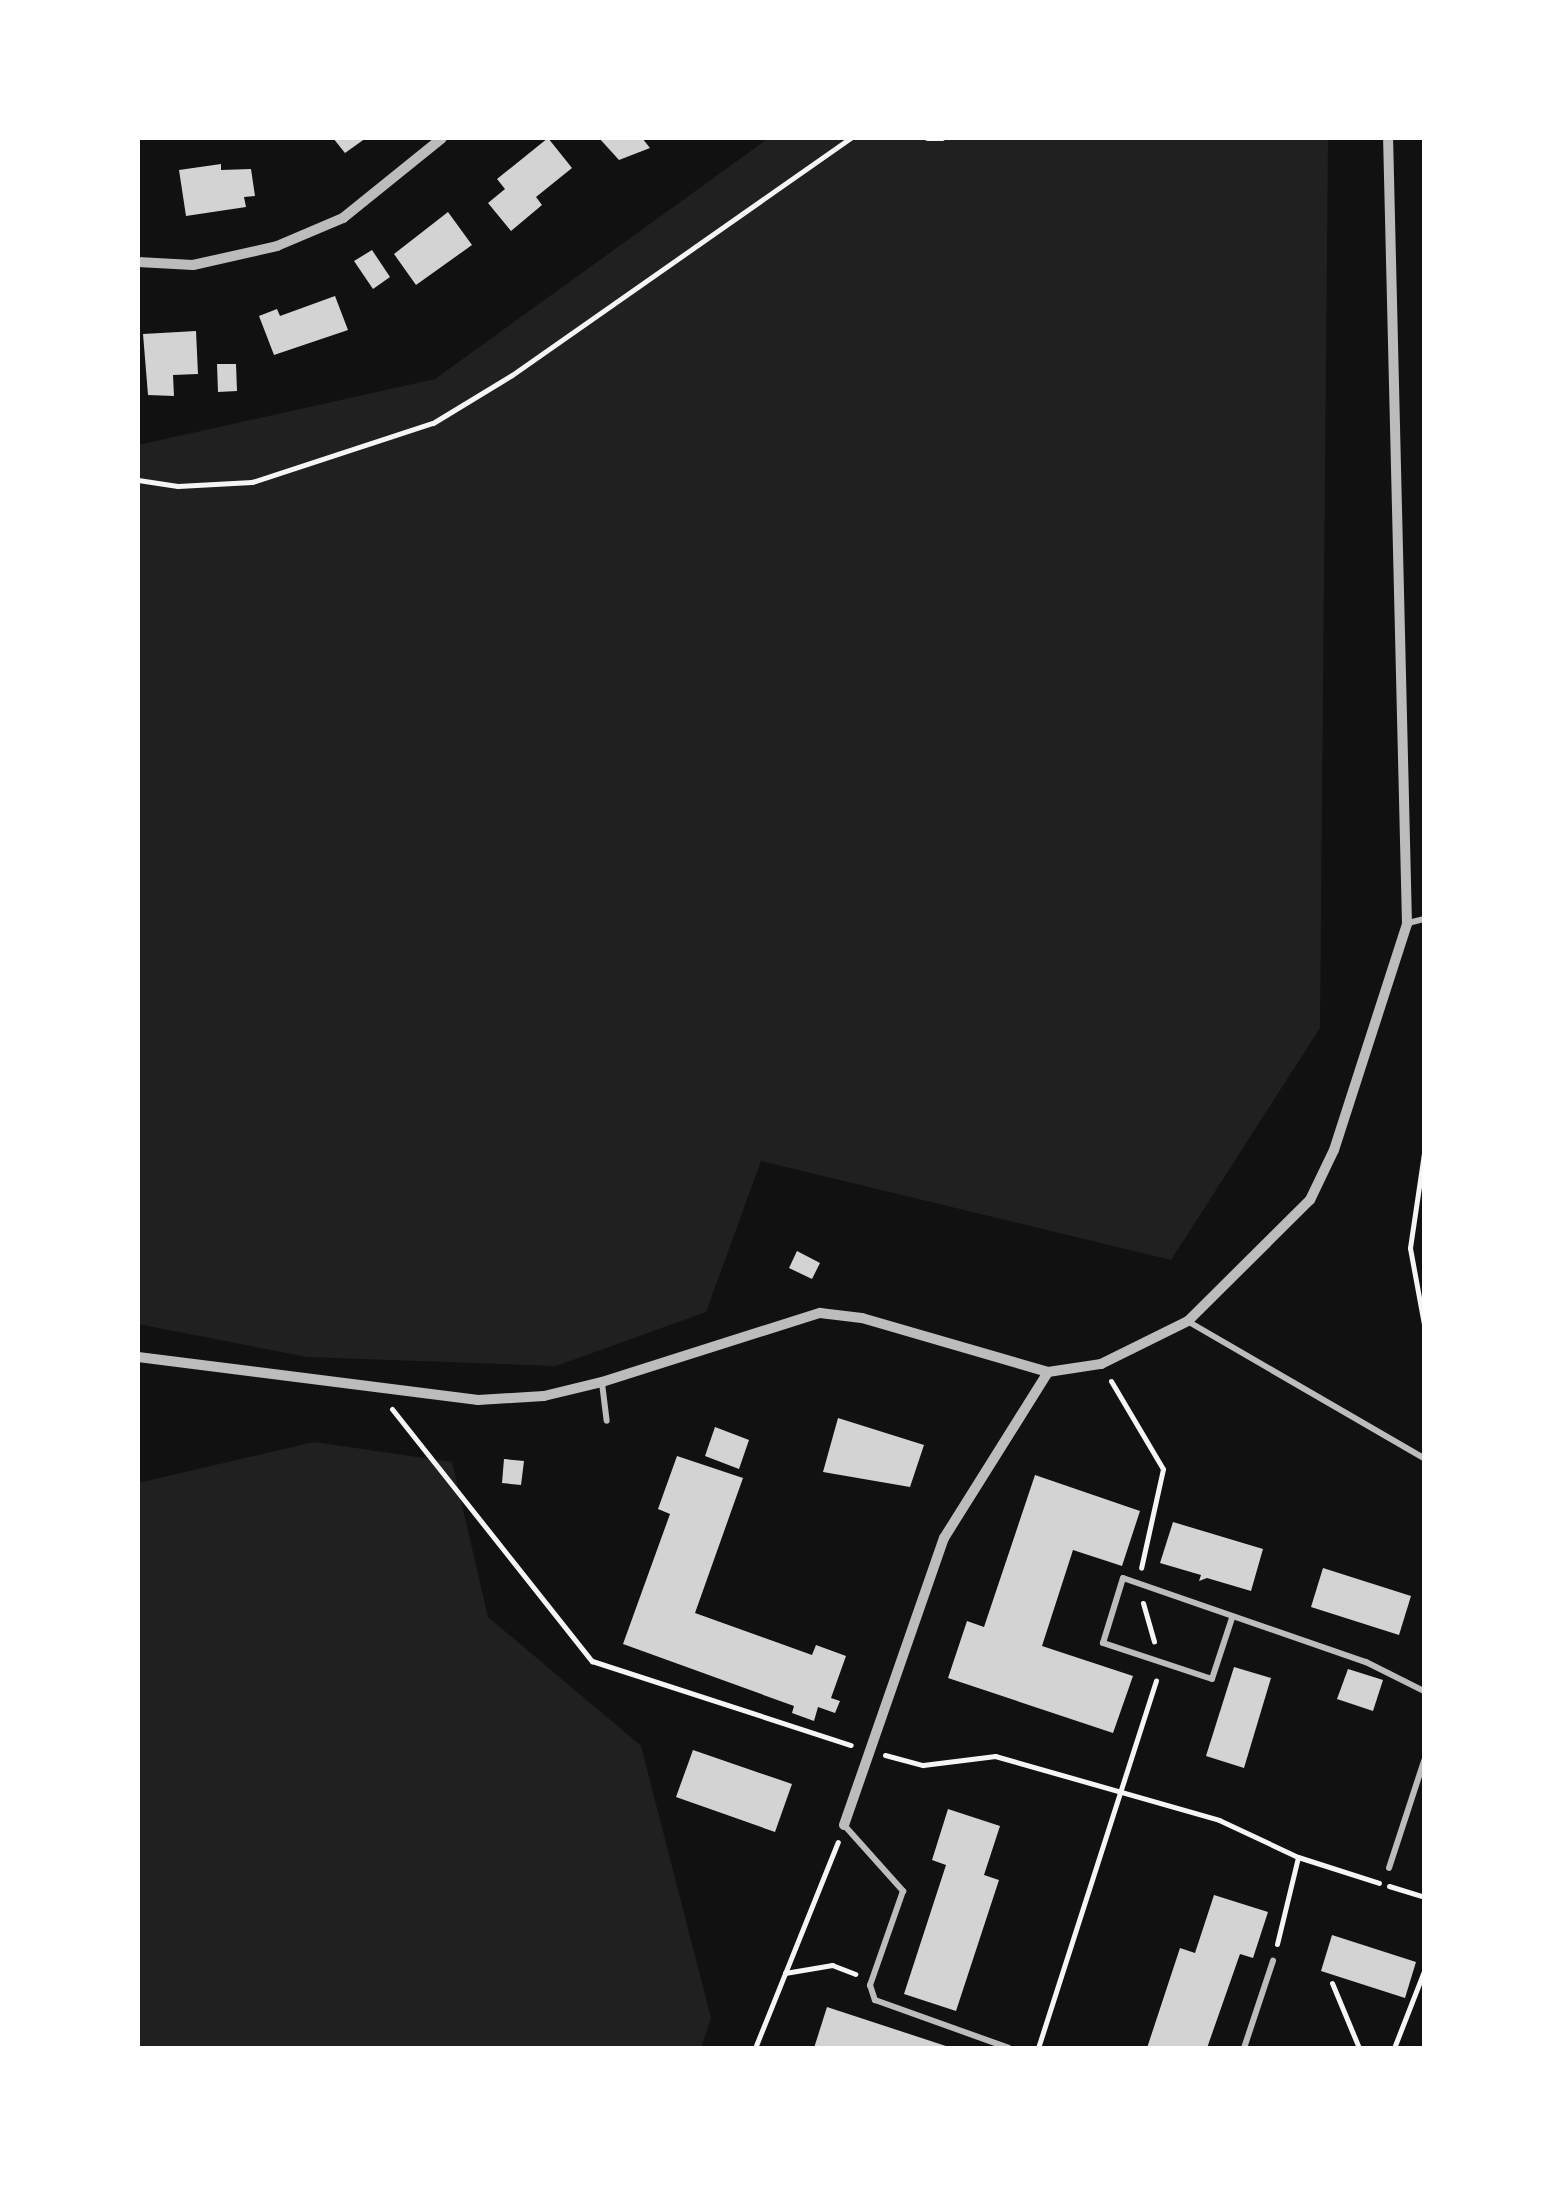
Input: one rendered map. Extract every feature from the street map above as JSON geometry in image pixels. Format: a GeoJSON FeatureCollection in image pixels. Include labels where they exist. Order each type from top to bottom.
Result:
{"type":"FeatureCollection","features":[{"type":"Feature","properties":{"kind":"street"},"geometry":{"type":"LineString","coordinates":[[138,262],[193,265],[277,246],[343,218],[442,138]]}},
{"type":"Feature","properties":{"kind":"street"},"geometry":{"type":"LineString","coordinates":[[138,1357],[478,1400],[602,1382],[820,1313],[862,1318],[1048,1372],[1101,1364],[1188,1321],[1310,1200],[1334,1150],[1407,924],[1388,138]]}},
{"type":"Feature","properties":{"kind":"street"},"geometry":{"type":"LineString","coordinates":[[844,1826],[944,1538],[1048,1372]]}},
{"type":"Feature","properties":{"kind":"lane"},"geometry":{"type":"LineString","coordinates":[[1407,924],[1424,918]]}},
{"type":"Feature","properties":{"kind":"lane"},"geometry":{"type":"LineString","coordinates":[[1188,1321],[1424,1458]]}},
{"type":"Feature","properties":{"kind":"lane"},"geometry":{"type":"LineString","coordinates":[[602,1382],[607,1421]]}},
{"type":"Feature","properties":{"kind":"lane"},"geometry":{"type":"LineString","coordinates":[[1232,1618],[1212,1679],[1103,1643],[1123,1578],[1366,1662],[1424,1691]]}},
{"type":"Feature","properties":{"kind":"lane"},"geometry":{"type":"LineString","coordinates":[[1389,1868],[1424,1761]]}},
{"type":"Feature","properties":{"kind":"lane"},"geometry":{"type":"LineString","coordinates":[[844,1826],[903,1892],[872,1980],[875,2000],[1010,2048]]}},
{"type":"Feature","properties":{"kind":"lane"},"geometry":{"type":"LineString","coordinates":[[1244,2048],[1273,1961]]}},
{"type":"Feature","properties":{"kind":"path"},"geometry":{"type":"LineString","coordinates":[[138,480],[178,486],[252,482],[432,423],[512,375],[851,138]]}},
{"type":"Feature","properties":{"kind":"path"},"geometry":{"type":"LineString","coordinates":[[926,138],[942,138]]}},
{"type":"Feature","properties":{"kind":"path"},"geometry":{"type":"LineString","coordinates":[[1424,1153],[1410,1248],[1424,1324]]}},
{"type":"Feature","properties":{"kind":"path"},"geometry":{"type":"LineString","coordinates":[[1038,2048],[1161,1664],[1138,1583],[1163,1469],[1101,1364]]}},
{"type":"Feature","properties":{"kind":"path"},"geometry":{"type":"LineString","coordinates":[[375,1388],[592,1661],[870,1752],[924,1765],[995,1756],[1120,1796],[1219,1820],[1298,1857],[1424,1898]]}},
{"type":"Feature","properties":{"kind":"path"},"geometry":{"type":"LineString","coordinates":[[755,2048],[844,1826]]}},
{"type":"Feature","properties":{"kind":"path"},"geometry":{"type":"LineString","coordinates":[[1273,1961],[1298,1857]]}},
{"type":"Feature","properties":{"kind":"path"},"geometry":{"type":"LineString","coordinates":[[785,1974],[832,1965],[872,1980]]}},
{"type":"Feature","properties":{"kind":"path"},"geometry":{"type":"LineString","coordinates":[[1394,2048],[1424,1971]]}},
{"type":"Feature","properties":{"kind":"path"},"geometry":{"type":"LineString","coordinates":[[1332,1984],[1359,2048]]}},
{"type":"Feature","properties":{"kind":"shaded area"},"geometry":{"type":"Polygon","coordinates":[[[769,138],[1328,138],[1320,1028],[1171,1260],[761,1161],[706,1312],[556,1366],[307,1357],[138,1324],[138,445],[435,379],[769,138]]]}},
{"type":"Feature","properties":{"kind":"shaded area"},"geometry":{"type":"Polygon","coordinates":[[[314,1442],[452,1462],[488,1617],[641,1746],[711,2018],[701,2048],[138,2048],[138,1483],[314,1442]]]}},
{"type":"Feature","properties":{"kind":"building"},"geometry":{"type":"Polygon","coordinates":[[[333,138],[366,138],[345,153],[333,138]]]}},
{"type":"Feature","properties":{"kind":"building"},"geometry":{"type":"Polygon","coordinates":[[[548,138],[572,168],[536,197],[542,205],[511,231],[488,203],[505,189],[497,179],[548,138]]]}},
{"type":"Feature","properties":{"kind":"building"},"geometry":{"type":"Polygon","coordinates":[[[599,138],[642,138],[650,148],[619,160],[599,138]]]}},
{"type":"Feature","properties":{"kind":"building"},"geometry":{"type":"Polygon","coordinates":[[[221,164],[221,170],[251,169],[255,196],[244,197],[246,207],[186,216],[179,170],[221,164]]]}},
{"type":"Feature","properties":{"kind":"building"},"geometry":{"type":"Polygon","coordinates":[[[448,212],[472,245],[416,285],[394,254],[448,212]]]}},
{"type":"Feature","properties":{"kind":"building"},"geometry":{"type":"Polygon","coordinates":[[[372,250],[390,277],[373,289],[354,261],[372,250]]]}},
{"type":"Feature","properties":{"kind":"building"},"geometry":{"type":"Polygon","coordinates":[[[335,296],[348,330],[274,355],[259,316],[277,309],[280,316],[335,296]]]}},
{"type":"Feature","properties":{"kind":"building"},"geometry":{"type":"Polygon","coordinates":[[[196,331],[198,374],[173,375],[174,396],[148,395],[143,334],[196,331]]]}},
{"type":"Feature","properties":{"kind":"building"},"geometry":{"type":"Polygon","coordinates":[[[217,364],[236,364],[237,391],[218,392],[217,364]]]}},
{"type":"Feature","properties":{"kind":"building"},"geometry":{"type":"Polygon","coordinates":[[[797,1251],[820,1263],[812,1279],[789,1268],[797,1251]]]}},
{"type":"Feature","properties":{"kind":"building"},"geometry":{"type":"Polygon","coordinates":[[[838,1418],[924,1445],[910,1487],[823,1472],[838,1418]]]}},
{"type":"Feature","properties":{"kind":"building"},"geometry":{"type":"Polygon","coordinates":[[[715,1427],[749,1440],[739,1469],[705,1456],[715,1427]]]}},
{"type":"Feature","properties":{"kind":"building"},"geometry":{"type":"Polygon","coordinates":[[[677,1456],[743,1478],[695,1613],[812,1655],[816,1645],[846,1656],[831,1698],[840,1701],[835,1713],[818,1707],[814,1721],[792,1713],[794,1706],[623,1644],[670,1514],[658,1509],[677,1456]]]}},
{"type":"Feature","properties":{"kind":"building"},"geometry":{"type":"Polygon","coordinates":[[[504,1459],[524,1461],[521,1485],[502,1483],[504,1459]]]}},
{"type":"Feature","properties":{"kind":"building"},"geometry":{"type":"Polygon","coordinates":[[[1035,1475],[1140,1511],[1122,1566],[1073,1550],[1042,1646],[1133,1676],[1113,1733],[948,1678],[967,1621],[984,1627],[1035,1475]]]}},
{"type":"Feature","properties":{"kind":"building"},"geometry":{"type":"Polygon","coordinates":[[[1173,1522],[1263,1549],[1251,1591],[1207,1578],[1199,1581],[1201,1575],[1160,1563],[1173,1522]]]}},
{"type":"Feature","properties":{"kind":"building"},"geometry":{"type":"Polygon","coordinates":[[[1323,1568],[1411,1596],[1399,1635],[1311,1607],[1323,1568]]]}},
{"type":"Feature","properties":{"kind":"building"},"geometry":{"type":"Polygon","coordinates":[[[1234,1667],[1271,1678],[1244,1768],[1206,1756],[1234,1667]]]}},
{"type":"Feature","properties":{"kind":"building"},"geometry":{"type":"Polygon","coordinates":[[[1348,1669],[1383,1680],[1373,1711],[1337,1699],[1348,1669]]]}},
{"type":"Feature","properties":{"kind":"building"},"geometry":{"type":"Polygon","coordinates":[[[693,1750],[792,1784],[775,1832],[676,1797],[693,1750]]]}},
{"type":"Feature","properties":{"kind":"building"},"geometry":{"type":"Polygon","coordinates":[[[948,1809],[1000,1826],[984,1875],[999,1880],[956,2011],[904,1994],[946,1865],[932,1860],[948,1809]]]}},
{"type":"Feature","properties":{"kind":"building"},"geometry":{"type":"Polygon","coordinates":[[[1214,1895],[1268,1912],[1253,1958],[1240,1954],[1207,2048],[1147,2048],[1180,1948],[1195,1953],[1214,1895]]]}},
{"type":"Feature","properties":{"kind":"building"},"geometry":{"type":"Polygon","coordinates":[[[1332,1935],[1416,1962],[1405,1998],[1321,1971],[1332,1935]]]}},
{"type":"Feature","properties":{"kind":"building"},"geometry":{"type":"Polygon","coordinates":[[[827,2007],[952,2048],[814,2048],[827,2007]]]}}]}
